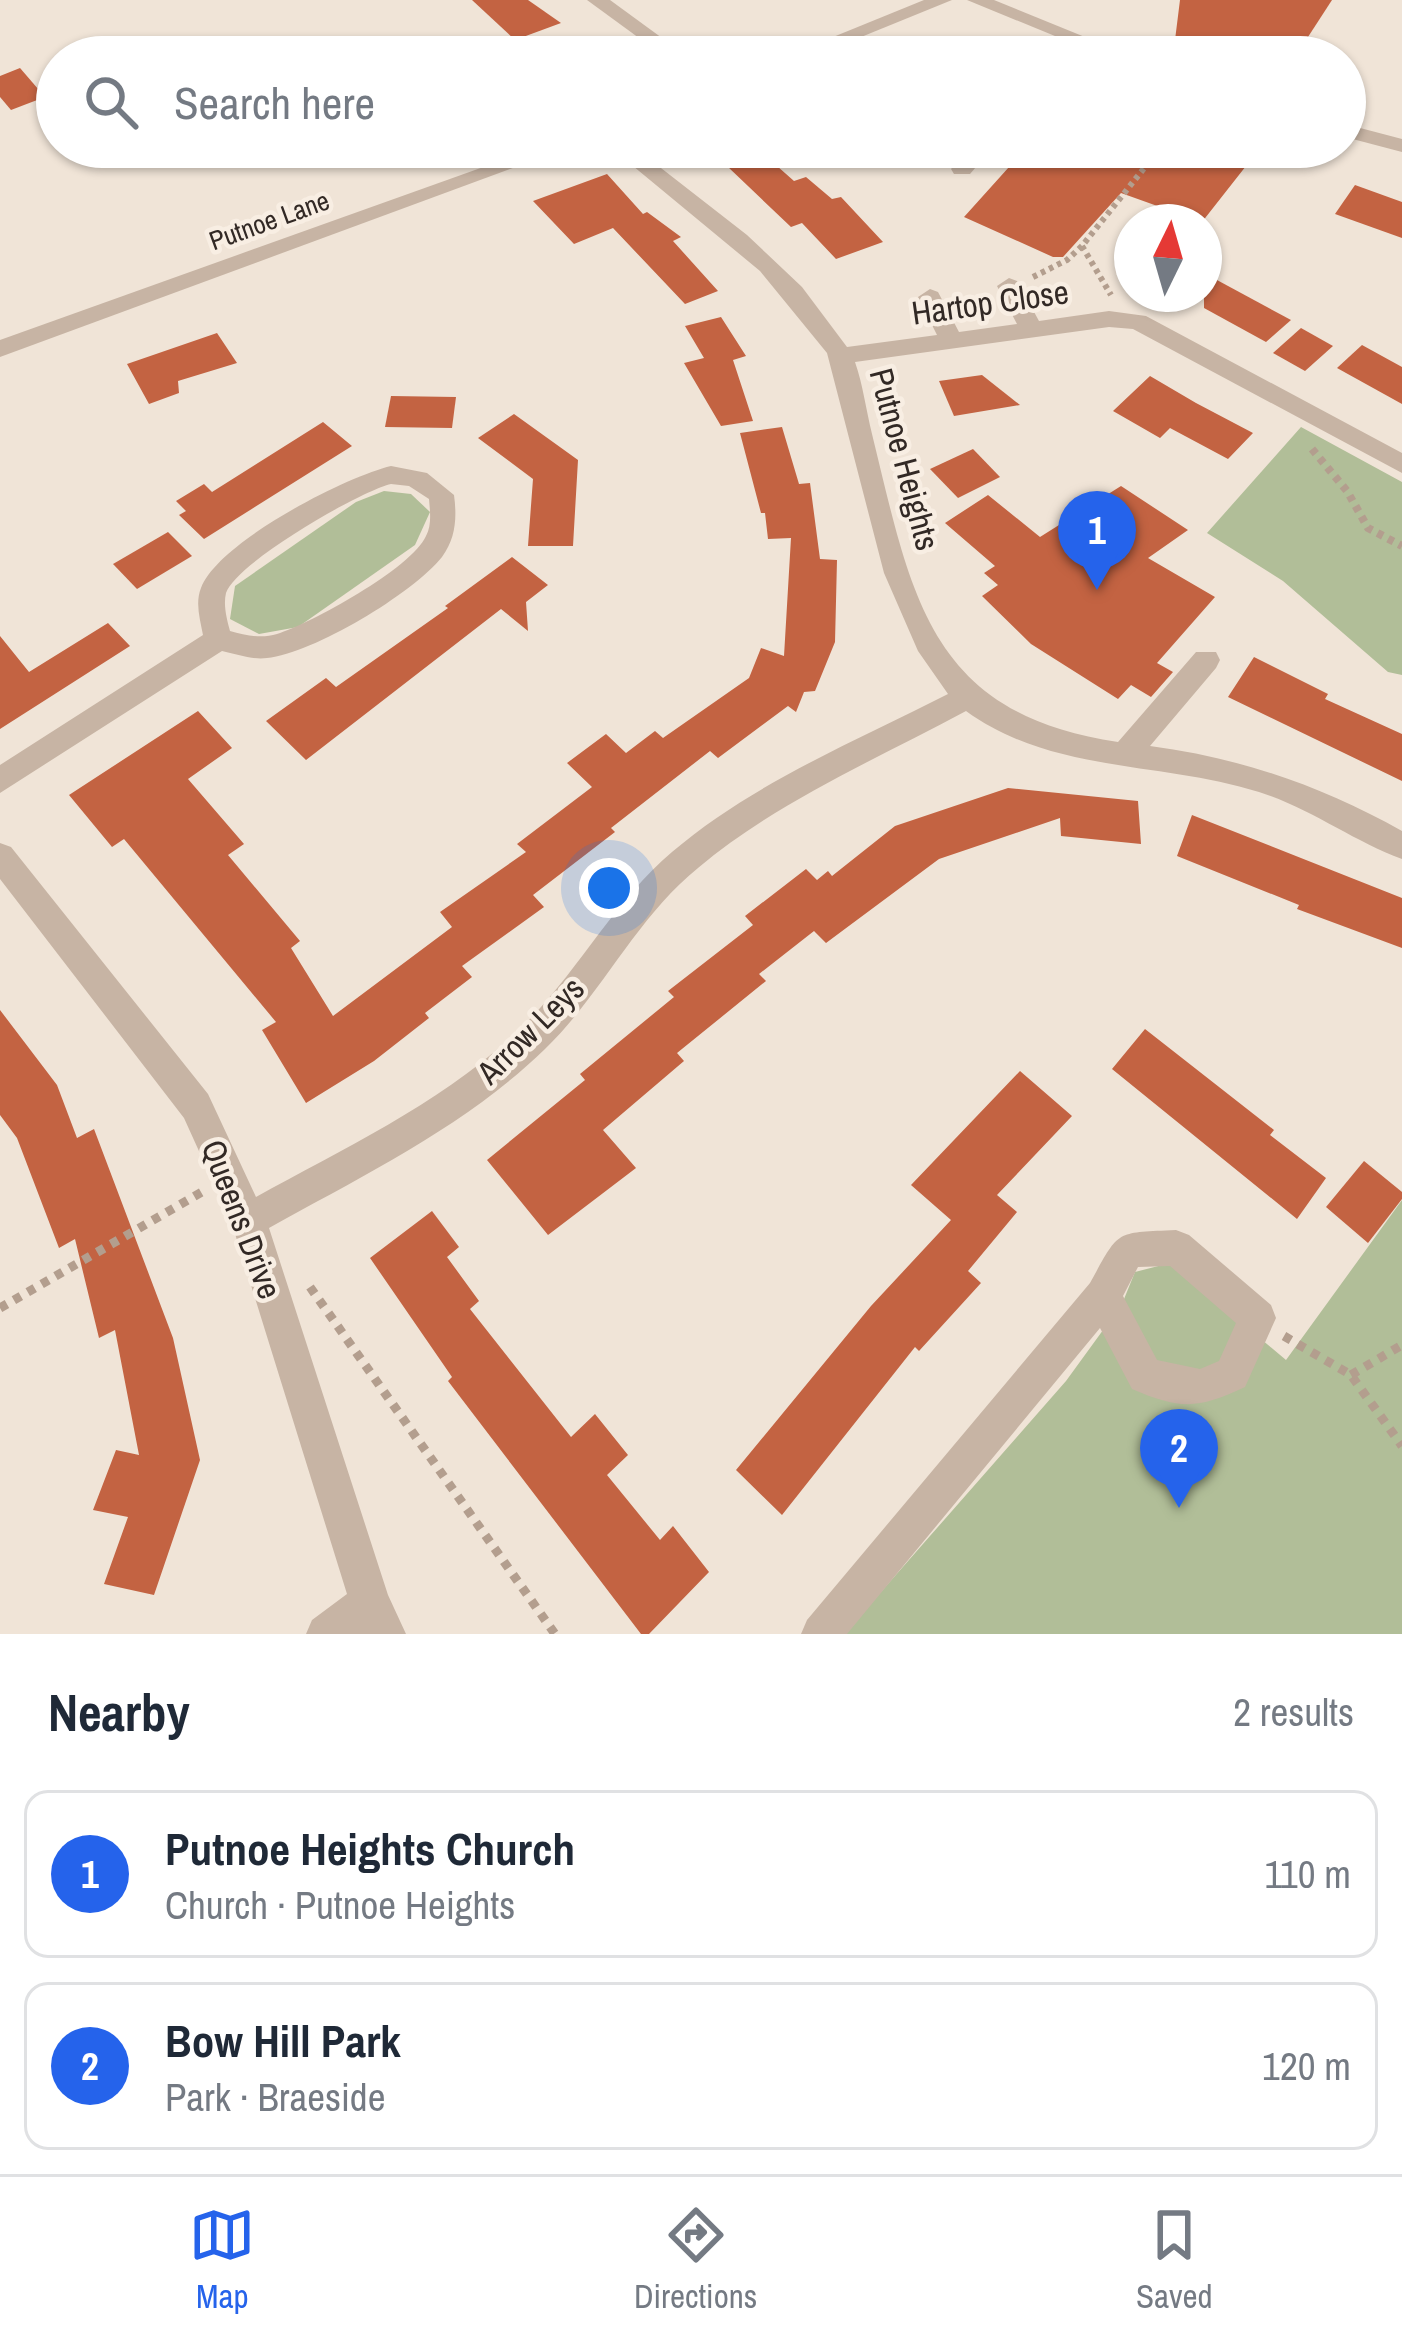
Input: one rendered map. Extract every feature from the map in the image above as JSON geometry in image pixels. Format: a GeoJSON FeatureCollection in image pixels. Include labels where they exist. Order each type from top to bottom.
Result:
{"type":"FeatureCollection","features":[{"type":"Feature","properties":{"kind":"street"},"geometry":{"type":"LineString","coordinates":[[597,0],[648,36]]}},
{"type":"Feature","properties":{"kind":"street"},"geometry":{"type":"LineString","coordinates":[[849,36],[942,0]]}},
{"type":"Feature","properties":{"kind":"street"},"geometry":{"type":"LineString","coordinates":[[977,0],[1070,36]]}},
{"type":"Feature","properties":{"kind":"street"},"geometry":{"type":"LineString","coordinates":[[1366,136],[1402,146]]}},
{"type":"Feature","properties":{"kind":"street","name":"Putnoe Lane"},"geometry":{"type":"LineString","coordinates":[[0,349],[501,168]]}},
{"type":"Feature","properties":{"kind":"street","name":"Putnoe Heights"},"geometry":{"type":"LineString","coordinates":[[646,168],[798,296],[840,356],[889,549],[934,656],[967,697],[1001,719],[1065,746],[1232,772],[1318,798],[1402,845]]}},
{"type":"Feature","properties":{"kind":"street"},"geometry":{"type":"LineString","coordinates":[[1010,286],[1032,329]]}},
{"type":"Feature","properties":{"kind":"street"},"geometry":{"type":"LineString","coordinates":[[930,297],[951,340]]}},
{"type":"Feature","properties":{"kind":"street","name":"Hartop Close"},"geometry":{"type":"LineString","coordinates":[[840,356],[1109,319],[1138,322],[1402,464]]}},
{"type":"Feature","properties":{"kind":"street"},"geometry":{"type":"LineString","coordinates":[[0,781],[218,639],[265,648],[298,641],[351,608],[433,549],[445,520],[441,495],[424,480],[392,474],[343,490],[238,563],[215,586],[211,608],[218,639]]}},
{"type":"Feature","properties":{"kind":"street"},"geometry":{"type":"LineString","coordinates":[[1124,756],[1206,660]]}},
{"type":"Feature","properties":{"kind":"street","name":"Arrow Leys"},"geometry":{"type":"LineString","coordinates":[[249,1220],[427,1120],[493,1073],[565,1005],[615,935],[680,863],[748,815],[967,697]]}},
{"type":"Feature","properties":{"kind":"street","name":"Queens Drive"},"geometry":{"type":"LineString","coordinates":[[0,856],[196,1106],[249,1220],[378,1618]]}},
{"type":"Feature","properties":{"kind":"street"},"geometry":{"type":"LineString","coordinates":[[821,1634],[1103,1296],[1128,1250],[1176,1248],[1258,1318],[1232,1374],[1201,1388],[1145,1376],[1103,1296]]}},
{"type":"Feature","properties":{"kind":"street"},"geometry":{"type":"LineString","coordinates":[[326,1634],[378,1618]]}},
{"type":"Feature","properties":{"kind":"path"},"geometry":{"type":"LineString","coordinates":[[1010,286],[1067,260],[1144,168]]}},
{"type":"Feature","properties":{"kind":"path"},"geometry":{"type":"LineString","coordinates":[[1082,246],[1111,290],[1109,319]]}},
{"type":"Feature","properties":{"kind":"path"},"geometry":{"type":"LineString","coordinates":[[1306,442],[1347,491],[1368,528],[1402,547]]}},
{"type":"Feature","properties":{"kind":"path"},"geometry":{"type":"LineString","coordinates":[[0,1308],[230,1176]]}},
{"type":"Feature","properties":{"kind":"path"},"geometry":{"type":"LineString","coordinates":[[304,1279],[555,1634]]}},
{"type":"Feature","properties":{"kind":"path"},"geometry":{"type":"LineString","coordinates":[[1258,1318],[1351,1375],[1402,1447]]}},
{"type":"Feature","properties":{"kind":"path"},"geometry":{"type":"LineString","coordinates":[[1351,1375],[1402,1345]]}},
{"type":"Feature","properties":{"kind":"green space"},"geometry":{"type":"Polygon","coordinates":[[[1301,427],[1402,482],[1402,675],[1388,672],[1283,581],[1207,533],[1301,427]]]}},
{"type":"Feature","properties":{"kind":"green space"},"geometry":{"type":"Polygon","coordinates":[[[384,491],[411,494],[430,512],[415,545],[298,627],[259,634],[230,619],[235,586],[356,502],[384,491]]]}},
{"type":"Feature","properties":{"kind":"green space"},"geometry":{"type":"Polygon","coordinates":[[[1402,1200],[1402,1634],[844,1634],[1066,1381],[1122,1304],[1135,1272],[1170,1263],[1286,1360],[1402,1200]]]}},
{"type":"Feature","properties":{"kind":"building"},"geometry":{"type":"Polygon","coordinates":[[[472,0],[528,0],[561,23],[526,36],[511,36],[472,0]]]}},
{"type":"Feature","properties":{"kind":"building"},"geometry":{"type":"Polygon","coordinates":[[[1180,0],[1332,0],[1309,36],[1176,36],[1180,0]]]}},
{"type":"Feature","properties":{"kind":"building"},"geometry":{"type":"Polygon","coordinates":[[[20,68],[36,87],[36,100],[11,110],[0,97],[0,76],[20,68]]]}},
{"type":"Feature","properties":{"kind":"building"},"geometry":{"type":"Polygon","coordinates":[[[729,168],[779,168],[794,181],[806,177],[832,199],[841,197],[883,242],[836,259],[802,223],[791,227],[729,168]]]}},
{"type":"Feature","properties":{"kind":"building"},"geometry":{"type":"Polygon","coordinates":[[[1008,168],[1244,168],[1216,204],[1152,204],[1121,193],[1063,257],[1053,257],[964,217],[1008,168]]]}},
{"type":"Feature","properties":{"kind":"building"},"geometry":{"type":"Polygon","coordinates":[[[607,174],[643,214],[647,212],[681,237],[673,241],[718,291],[685,304],[613,228],[574,244],[533,201],[607,174]]]}},
{"type":"Feature","properties":{"kind":"building"},"geometry":{"type":"Polygon","coordinates":[[[1355,185],[1402,202],[1402,238],[1335,214],[1355,185]]]}},
{"type":"Feature","properties":{"kind":"building"},"geometry":{"type":"Polygon","coordinates":[[[1222,283],[1291,320],[1266,342],[1211,312],[1222,312],[1222,283]]]}},
{"type":"Feature","properties":{"kind":"building"},"geometry":{"type":"Polygon","coordinates":[[[721,317],[746,356],[733,360],[753,421],[721,426],[684,363],[704,358],[685,326],[721,317]]]}},
{"type":"Feature","properties":{"kind":"building"},"geometry":{"type":"Polygon","coordinates":[[[1301,328],[1333,346],[1305,371],[1273,353],[1301,328]]]}},
{"type":"Feature","properties":{"kind":"building"},"geometry":{"type":"Polygon","coordinates":[[[217,333],[237,363],[178,381],[179,393],[149,404],[127,364],[217,333]]]}},
{"type":"Feature","properties":{"kind":"building"},"geometry":{"type":"Polygon","coordinates":[[[1362,345],[1402,367],[1402,404],[1337,368],[1362,345]]]}},
{"type":"Feature","properties":{"kind":"building"},"geometry":{"type":"Polygon","coordinates":[[[982,375],[1020,405],[954,416],[939,381],[982,375]]]}},
{"type":"Feature","properties":{"kind":"building"},"geometry":{"type":"Polygon","coordinates":[[[1150,376],[1253,433],[1228,459],[1170,428],[1160,438],[1113,411],[1150,376]]]}},
{"type":"Feature","properties":{"kind":"building"},"geometry":{"type":"Polygon","coordinates":[[[391,396],[456,397],[452,428],[385,427],[391,396]]]}},
{"type":"Feature","properties":{"kind":"building"},"geometry":{"type":"Polygon","coordinates":[[[514,414],[578,460],[573,546],[528,546],[533,479],[478,438],[514,414]]]}},
{"type":"Feature","properties":{"kind":"building"},"geometry":{"type":"Polygon","coordinates":[[[323,422],[352,446],[204,539],[179,515],[186,511],[176,501],[204,484],[212,492],[323,422]]]}},
{"type":"Feature","properties":{"kind":"building"},"geometry":{"type":"Polygon","coordinates":[[[782,427],[799,484],[810,483],[820,559],[837,560],[835,642],[815,691],[804,692],[796,712],[788,706],[718,758],[710,751],[611,828],[615,832],[533,895],[544,907],[462,966],[472,977],[425,1013],[429,1018],[374,1061],[306,1103],[262,1030],[276,1022],[124,839],[112,847],[69,795],[198,711],[232,748],[188,779],[244,844],[228,855],[300,941],[291,948],[333,1016],[452,927],[440,912],[526,852],[517,844],[592,787],[567,763],[606,734],[626,753],[655,731],[663,738],[749,678],[761,648],[784,656],[791,538],[768,539],[765,513],[761,513],[740,433],[782,427]]]}},
{"type":"Feature","properties":{"kind":"building"},"geometry":{"type":"Polygon","coordinates":[[[973,449],[1000,477],[958,498],[930,469],[973,449]]]}},
{"type":"Feature","properties":{"kind":"building"},"geometry":{"type":"Polygon","coordinates":[[[1121,486],[1188,530],[1148,558],[1215,597],[1157,663],[1173,672],[1151,697],[1131,685],[1118,699],[1031,644],[982,596],[998,585],[984,573],[995,566],[945,523],[988,495],[1040,537],[1121,486]]]}},
{"type":"Feature","properties":{"kind":"building"},"geometry":{"type":"Polygon","coordinates":[[[168,532],[192,556],[137,589],[113,564],[168,532]]]}},
{"type":"Feature","properties":{"kind":"building"},"geometry":{"type":"Polygon","coordinates":[[[512,557],[548,585],[526,602],[528,631],[501,609],[306,760],[266,721],[326,678],[336,687],[512,557]]]}},
{"type":"Feature","properties":{"kind":"building"},"geometry":{"type":"Polygon","coordinates":[[[108,623],[130,646],[0,729],[0,636],[29,672],[108,623]]]}},
{"type":"Feature","properties":{"kind":"building"},"geometry":{"type":"Polygon","coordinates":[[[1254,657],[1328,694],[1325,699],[1402,734],[1402,781],[1228,697],[1254,657]]]}},
{"type":"Feature","properties":{"kind":"building"},"geometry":{"type":"Polygon","coordinates":[[[1008,788],[1138,801],[1141,844],[1061,836],[1060,818],[939,859],[826,943],[814,931],[759,974],[766,981],[677,1053],[684,1061],[603,1130],[636,1168],[548,1235],[487,1160],[585,1080],[580,1074],[674,997],[668,991],[753,925],[745,916],[806,869],[817,880],[828,871],[832,876],[895,826],[1008,788]]]}},
{"type":"Feature","properties":{"kind":"building"},"geometry":{"type":"Polygon","coordinates":[[[1192,815],[1402,898],[1402,948],[1297,909],[1299,905],[1177,856],[1192,815]]]}},
{"type":"Feature","properties":{"kind":"building"},"geometry":{"type":"Polygon","coordinates":[[[0,1010],[57,1085],[77,1138],[94,1129],[173,1338],[200,1460],[154,1595],[104,1584],[128,1517],[93,1510],[116,1450],[139,1455],[115,1330],[99,1338],[75,1239],[59,1248],[17,1138],[0,1115],[0,1010]]]}},
{"type":"Feature","properties":{"kind":"building"},"geometry":{"type":"Polygon","coordinates":[[[1145,1029],[1274,1130],[1270,1135],[1326,1178],[1297,1219],[1112,1069],[1145,1029]]]}},
{"type":"Feature","properties":{"kind":"building"},"geometry":{"type":"Polygon","coordinates":[[[1020,1071],[1072,1116],[997,1195],[1017,1212],[968,1271],[981,1283],[919,1351],[915,1347],[782,1515],[736,1470],[871,1306],[951,1220],[911,1185],[1020,1071]]]}},
{"type":"Feature","properties":{"kind":"building"},"geometry":{"type":"Polygon","coordinates":[[[1364,1161],[1402,1192],[1402,1199],[1368,1243],[1326,1207],[1364,1161]]]}},
{"type":"Feature","properties":{"kind":"building"},"geometry":{"type":"Polygon","coordinates":[[[432,1211],[459,1247],[447,1257],[479,1301],[470,1309],[571,1437],[595,1414],[628,1455],[607,1475],[660,1540],[673,1526],[709,1572],[649,1634],[641,1634],[448,1381],[452,1377],[370,1258],[432,1211]]]}},
{"type":"Feature","properties":{"kind":"place","name":"Putnoe Heights Church"},"geometry":{"type":"Point","coordinates":[1097,590]}},
{"type":"Feature","properties":{"kind":"place","name":"Bow Hill Park"},"geometry":{"type":"Point","coordinates":[1179,1508]}}]}
